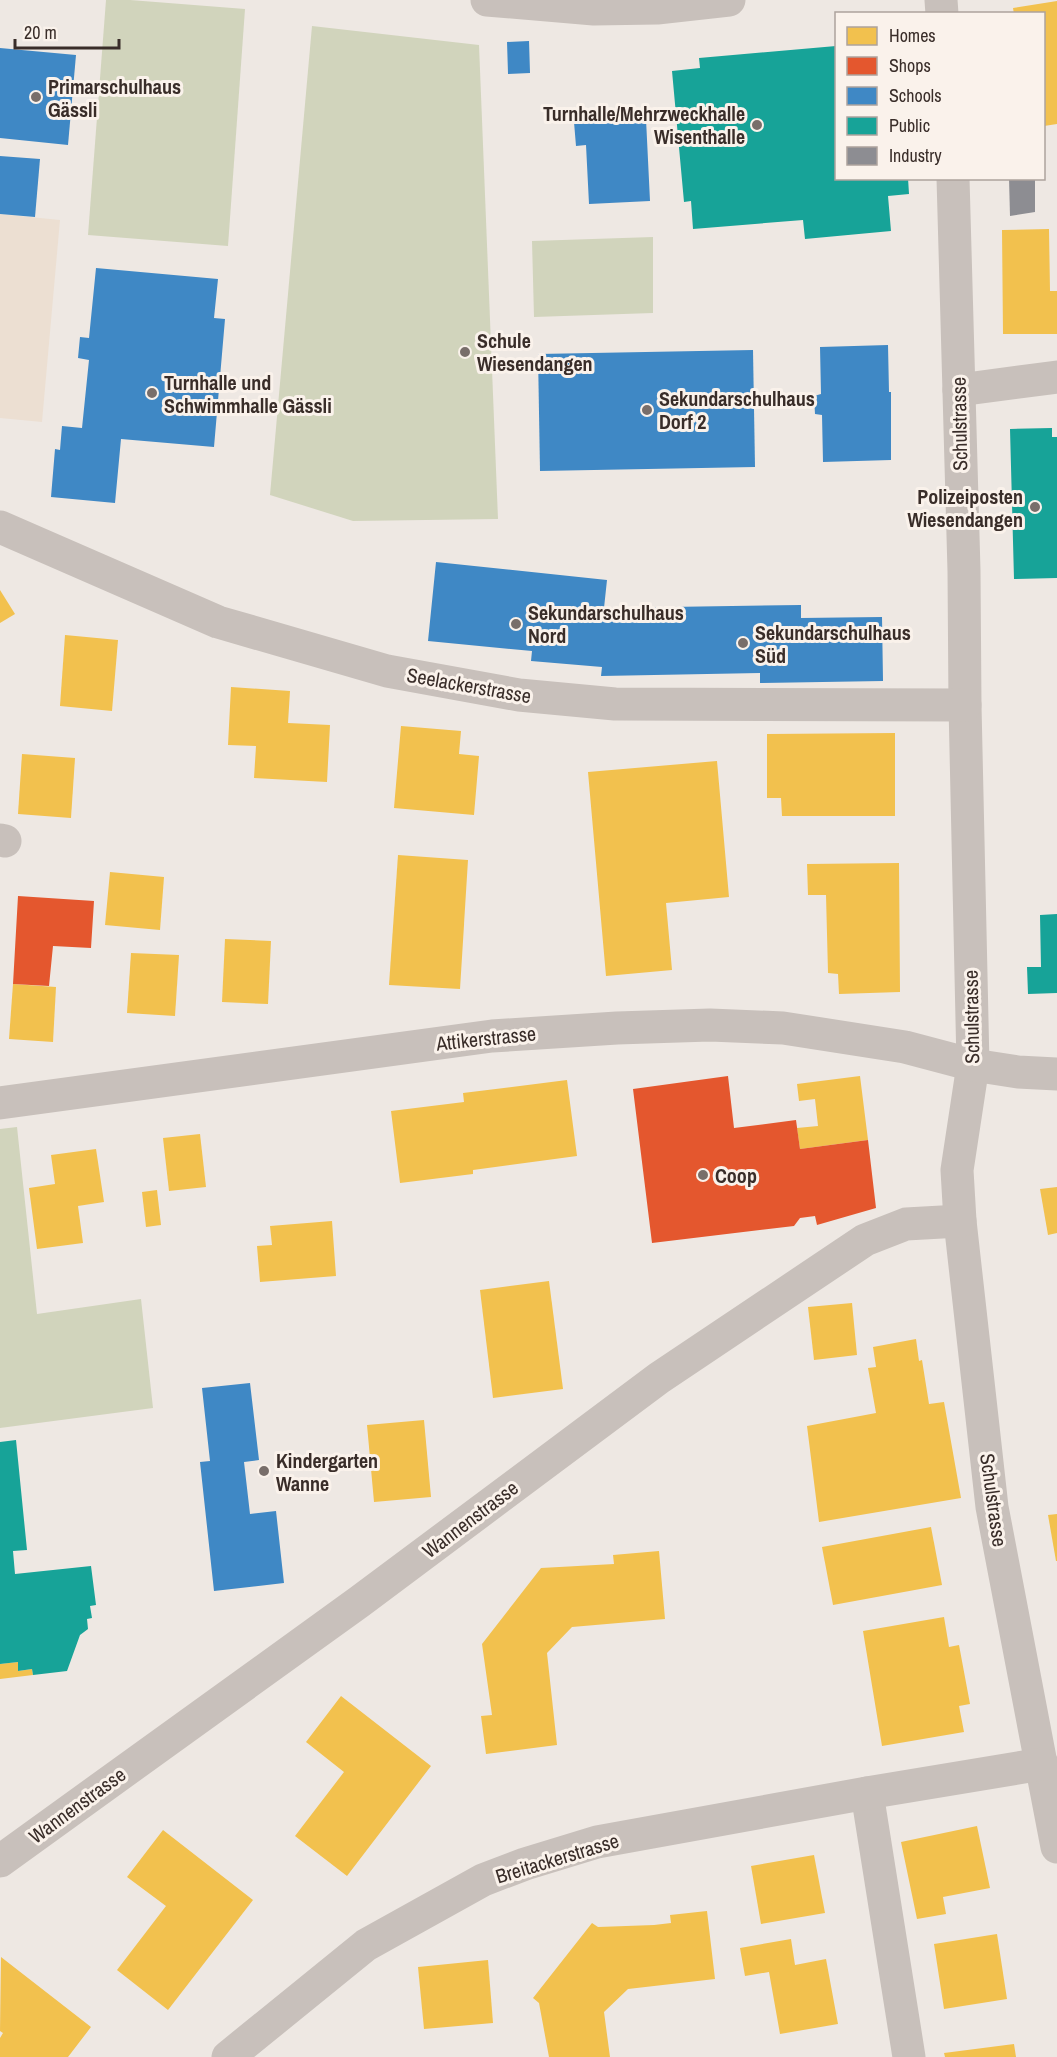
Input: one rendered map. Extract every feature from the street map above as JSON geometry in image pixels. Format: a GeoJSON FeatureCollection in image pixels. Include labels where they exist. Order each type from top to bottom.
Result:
{"type":"FeatureCollection","features":[{"type":"Feature","properties":{"kind":"street"},"geometry":{"type":"LineString","coordinates":[[487,0],[594,9],[657,8],[729,0]]}},
{"type":"Feature","properties":{"kind":"street","name":"Schulstrasse"},"geometry":{"type":"LineString","coordinates":[[953,180],[973,1065],[957,1170],[960,1221],[992,1507],[1057,1848]]}},
{"type":"Feature","properties":{"kind":"street"},"geometry":{"type":"LineString","coordinates":[[959,390],[1057,377]]}},
{"type":"Feature","properties":{"kind":"street","name":"Seelackerstrasse"},"geometry":{"type":"LineString","coordinates":[[0,526],[218,622],[387,671],[519,695],[615,704],[965,705]]}},
{"type":"Feature","properties":{"kind":"street","name":"Attikerstrasse"},"geometry":{"type":"LineString","coordinates":[[0,1103],[492,1036],[710,1025],[783,1028],[905,1047],[973,1065],[1018,1072],[1057,1074]]}},
{"type":"Feature","properties":{"kind":"street","name":"Wannenstrasse"},"geometry":{"type":"LineString","coordinates":[[0,1861],[359,1602],[659,1378],[864,1240],[906,1224],[960,1221]]}},
{"type":"Feature","properties":{"kind":"street","name":"Breitackerstrasse"},"geometry":{"type":"LineString","coordinates":[[228,2057],[366,1945],[483,1880],[525,1864],[597,1842],[1042,1764]]}},
{"type":"Feature","properties":{"kind":"street"},"geometry":{"type":"LineString","coordinates":[[867,1793],[909,2057]]}},
{"type":"Feature","properties":{"kind":"green space"},"geometry":{"type":"Polygon","coordinates":[[[106,0],[245,9],[228,246],[88,235],[106,0]]]}},
{"type":"Feature","properties":{"kind":"green space"},"geometry":{"type":"Polygon","coordinates":[[[312,26],[479,45],[498,519],[353,521],[270,495],[312,26]]]}},
{"type":"Feature","properties":{"kind":"green space"},"geometry":{"type":"Polygon","coordinates":[[[653,237],[653,313],[534,317],[532,241],[653,237]]]}},
{"type":"Feature","properties":{"kind":"green space"},"geometry":{"type":"Polygon","coordinates":[[[17,1127],[37,1314],[141,1299],[153,1408],[0,1428],[0,1129],[17,1127]]]}},
{"type":"Feature","properties":{"kind":"shaded area"},"geometry":{"type":"Polygon","coordinates":[[[0,214],[60,220],[42,422],[0,418],[0,214]]]}},
{"type":"Feature","properties":{"kind":"building: Homes"},"geometry":{"type":"Polygon","coordinates":[[[1057,1],[1057,124],[1045,126],[1045,12],[1014,12],[1013,8],[1057,1]]]}},
{"type":"Feature","properties":{"kind":"building: Homes"},"geometry":{"type":"Polygon","coordinates":[[[1049,229],[1050,291],[1057,291],[1057,334],[1003,334],[1002,230],[1049,229]]]}},
{"type":"Feature","properties":{"kind":"building: Homes"},"geometry":{"type":"Polygon","coordinates":[[[0,590],[15,614],[0,623],[0,590]]]}},
{"type":"Feature","properties":{"kind":"building: Homes"},"geometry":{"type":"Polygon","coordinates":[[[65,635],[118,640],[112,711],[60,706],[65,635]]]}},
{"type":"Feature","properties":{"kind":"building: Homes"},"geometry":{"type":"Polygon","coordinates":[[[231,687],[290,691],[288,723],[330,725],[327,782],[254,778],[256,746],[228,745],[231,687]]]}},
{"type":"Feature","properties":{"kind":"building: Homes"},"geometry":{"type":"Polygon","coordinates":[[[401,726],[461,731],[459,754],[479,756],[474,815],[394,808],[401,726]]]}},
{"type":"Feature","properties":{"kind":"building: Homes"},"geometry":{"type":"Polygon","coordinates":[[[895,733],[895,816],[782,816],[781,798],[767,798],[767,734],[895,733]]]}},
{"type":"Feature","properties":{"kind":"building: Homes"},"geometry":{"type":"Polygon","coordinates":[[[22,754],[75,758],[71,818],[18,814],[22,754]]]}},
{"type":"Feature","properties":{"kind":"building: Homes"},"geometry":{"type":"Polygon","coordinates":[[[717,761],[729,897],[666,903],[672,970],[606,976],[588,772],[717,761]]]}},
{"type":"Feature","properties":{"kind":"building: Homes"},"geometry":{"type":"Polygon","coordinates":[[[398,855],[468,860],[460,989],[389,985],[398,855]]]}},
{"type":"Feature","properties":{"kind":"building: Homes"},"geometry":{"type":"Polygon","coordinates":[[[899,863],[900,992],[839,994],[838,974],[828,973],[826,895],[808,895],[807,864],[899,863]]]}},
{"type":"Feature","properties":{"kind":"building: Homes"},"geometry":{"type":"Polygon","coordinates":[[[110,872],[164,877],[160,930],[105,925],[110,872]]]}},
{"type":"Feature","properties":{"kind":"building: Homes"},"geometry":{"type":"Polygon","coordinates":[[[225,939],[271,941],[268,1004],[222,1002],[225,939]]]}},
{"type":"Feature","properties":{"kind":"building: Homes"},"geometry":{"type":"Polygon","coordinates":[[[131,953],[179,955],[175,1016],[127,1013],[131,953]]]}},
{"type":"Feature","properties":{"kind":"building: Homes"},"geometry":{"type":"Polygon","coordinates":[[[13,984],[56,987],[53,1042],[9,1039],[13,984]]]}},
{"type":"Feature","properties":{"kind":"building: Homes"},"geometry":{"type":"Polygon","coordinates":[[[860,1076],[868,1140],[800,1149],[797,1128],[818,1126],[815,1099],[799,1101],[797,1084],[860,1076]]]}},
{"type":"Feature","properties":{"kind":"building: Homes"},"geometry":{"type":"Polygon","coordinates":[[[567,1080],[577,1156],[473,1170],[473,1174],[400,1183],[391,1111],[464,1102],[463,1093],[567,1080]]]}},
{"type":"Feature","properties":{"kind":"building: Homes"},"geometry":{"type":"Polygon","coordinates":[[[200,1134],[206,1187],[169,1191],[163,1138],[200,1134]]]}},
{"type":"Feature","properties":{"kind":"building: Homes"},"geometry":{"type":"Polygon","coordinates":[[[96,1149],[104,1202],[78,1206],[83,1243],[37,1249],[29,1188],[55,1184],[51,1155],[96,1149]]]}},
{"type":"Feature","properties":{"kind":"building: Homes"},"geometry":{"type":"Polygon","coordinates":[[[1057,1187],[1057,1233],[1048,1235],[1040,1189],[1057,1187]]]}},
{"type":"Feature","properties":{"kind":"building: Homes"},"geometry":{"type":"Polygon","coordinates":[[[157,1190],[161,1225],[146,1227],[142,1192],[157,1190]]]}},
{"type":"Feature","properties":{"kind":"building: Homes"},"geometry":{"type":"Polygon","coordinates":[[[332,1221],[336,1276],[260,1282],[257,1246],[272,1245],[270,1226],[332,1221]]]}},
{"type":"Feature","properties":{"kind":"building: Homes"},"geometry":{"type":"Polygon","coordinates":[[[549,1281],[563,1389],[493,1398],[480,1290],[549,1281]]]}},
{"type":"Feature","properties":{"kind":"building: Homes"},"geometry":{"type":"Polygon","coordinates":[[[852,1303],[857,1355],[814,1360],[808,1307],[852,1303]]]}},
{"type":"Feature","properties":{"kind":"building: Homes"},"geometry":{"type":"Polygon","coordinates":[[[916,1339],[929,1404],[944,1402],[961,1498],[819,1522],[807,1426],[876,1413],[868,1368],[876,1367],[873,1347],[916,1339]]]}},
{"type":"Feature","properties":{"kind":"building: Homes"},"geometry":{"type":"Polygon","coordinates":[[[424,1420],[431,1497],[374,1502],[367,1425],[424,1420]]]}},
{"type":"Feature","properties":{"kind":"building: Homes"},"geometry":{"type":"Polygon","coordinates":[[[1057,1514],[1057,1561],[1056,1561],[1048,1515],[1057,1514]]]}},
{"type":"Feature","properties":{"kind":"building: Homes"},"geometry":{"type":"Polygon","coordinates":[[[931,1527],[942,1585],[833,1605],[822,1547],[931,1527]]]}},
{"type":"Feature","properties":{"kind":"building: Homes"},"geometry":{"type":"Polygon","coordinates":[[[659,1551],[665,1619],[572,1627],[547,1653],[557,1745],[486,1754],[481,1716],[492,1715],[482,1644],[541,1568],[614,1564],[613,1555],[659,1551]]]}},
{"type":"Feature","properties":{"kind":"building: Homes"},"geometry":{"type":"Polygon","coordinates":[[[944,1617],[949,1647],[959,1645],[970,1704],[959,1706],[964,1732],[882,1746],[863,1631],[944,1617]]]}},
{"type":"Feature","properties":{"kind":"building: Homes"},"geometry":{"type":"Polygon","coordinates":[[[18,1662],[18,1671],[32,1669],[33,1675],[0,1679],[0,1664],[18,1662]]]}},
{"type":"Feature","properties":{"kind":"building: Homes"},"geometry":{"type":"Polygon","coordinates":[[[341,1696],[431,1766],[347,1876],[295,1836],[344,1772],[306,1742],[341,1696]]]}},
{"type":"Feature","properties":{"kind":"building: Homes"},"geometry":{"type":"Polygon","coordinates":[[[977,1826],[990,1888],[943,1897],[946,1914],[917,1919],[901,1842],[977,1826]]]}},
{"type":"Feature","properties":{"kind":"building: Homes"},"geometry":{"type":"Polygon","coordinates":[[[163,1830],[253,1900],[168,2010],[117,1970],[166,1906],[127,1877],[163,1830]]]}},
{"type":"Feature","properties":{"kind":"building: Homes"},"geometry":{"type":"Polygon","coordinates":[[[814,1855],[825,1913],[761,1924],[751,1866],[814,1855]]]}},
{"type":"Feature","properties":{"kind":"building: Homes"},"geometry":{"type":"Polygon","coordinates":[[[707,1911],[715,1979],[628,1989],[604,2012],[610,2057],[549,2057],[539,2003],[533,1998],[592,1923],[598,1927],[654,1925],[671,1923],[670,1915],[707,1911]]]}},
{"type":"Feature","properties":{"kind":"building: Homes"},"geometry":{"type":"Polygon","coordinates":[[[997,1934],[1007,1999],[944,2009],[934,1944],[997,1934]]]}},
{"type":"Feature","properties":{"kind":"building: Homes"},"geometry":{"type":"Polygon","coordinates":[[[791,1939],[795,1965],[826,1959],[838,2024],[780,2034],[769,1972],[745,1976],[740,1948],[791,1939]]]}},
{"type":"Feature","properties":{"kind":"building: Homes"},"geometry":{"type":"Polygon","coordinates":[[[1,1957],[91,2027],[68,2057],[0,2057],[0,2038],[3,2033],[0,2031],[1,1957]]]}},
{"type":"Feature","properties":{"kind":"building: Homes"},"geometry":{"type":"Polygon","coordinates":[[[488,1960],[493,2023],[424,2029],[418,1967],[488,1960]]]}},
{"type":"Feature","properties":{"kind":"building: Homes"},"geometry":{"type":"Polygon","coordinates":[[[1014,2044],[1016,2057],[945,2057],[944,2053],[1014,2044]]]}},
{"type":"Feature","properties":{"kind":"building: Shops"},"geometry":{"type":"Polygon","coordinates":[[[18,896],[94,901],[91,948],[53,946],[49,986],[13,984],[18,896]]]}},
{"type":"Feature","properties":{"kind":"building: Shops"},"geometry":{"type":"Polygon","coordinates":[[[728,1076],[734,1128],[796,1120],[800,1149],[868,1140],[876,1208],[817,1225],[815,1216],[800,1218],[794,1226],[652,1243],[633,1089],[728,1076]]]}},
{"type":"Feature","properties":{"kind":"building: Schools"},"geometry":{"type":"Polygon","coordinates":[[[529,41],[530,73],[508,74],[507,42],[529,41]]]}},
{"type":"Feature","properties":{"kind":"building: Schools","name":"Primarschulhaus Gässli"},"geometry":{"type":"Polygon","coordinates":[[[0,48],[76,55],[68,145],[0,138],[0,48]]]}},
{"type":"Feature","properties":{"kind":"building: Schools"},"geometry":{"type":"Polygon","coordinates":[[[646,119],[650,201],[589,204],[586,145],[576,146],[574,122],[646,119]]]}},
{"type":"Feature","properties":{"kind":"building: Schools","name":"Primarschulhaus Gässli"},"geometry":{"type":"Polygon","coordinates":[[[0,156],[40,159],[35,217],[0,214],[0,156]]]}},
{"type":"Feature","properties":{"kind":"building: Schools","name":"Turnhalle und Schwimmhalle Gässli"},"geometry":{"type":"Polygon","coordinates":[[[96,268],[218,279],[214,318],[225,319],[214,447],[121,439],[115,503],[51,497],[55,449],[60,450],[62,426],[82,428],[89,360],[78,358],[80,337],[89,338],[96,268]]]}},
{"type":"Feature","properties":{"kind":"building: Schools"},"geometry":{"type":"Polygon","coordinates":[[[888,345],[891,460],[823,462],[822,415],[815,414],[814,396],[821,394],[820,347],[888,345]]]}},
{"type":"Feature","properties":{"kind":"building: Schools","name":"Sekundarschulhaus Dorf 2"},"geometry":{"type":"Polygon","coordinates":[[[753,350],[755,467],[540,471],[538,354],[753,350]]]}},
{"type":"Feature","properties":{"kind":"building: Schools"},"geometry":{"type":"Polygon","coordinates":[[[436,562],[607,580],[604,608],[801,605],[801,618],[882,617],[883,681],[760,683],[760,673],[601,676],[602,667],[531,661],[532,651],[428,641],[436,562]]]}},
{"type":"Feature","properties":{"kind":"building: Schools"},"geometry":{"type":"Polygon","coordinates":[[[250,1383],[259,1460],[244,1462],[250,1514],[276,1511],[284,1583],[214,1591],[200,1462],[210,1461],[202,1388],[250,1383]]]}},
{"type":"Feature","properties":{"kind":"building: Public","name":"Turnhalle/Mehrzweckhalle Wisenthalle"},"geometry":{"type":"Polygon","coordinates":[[[835,46],[835,180],[908,180],[909,194],[888,196],[891,231],[805,239],[803,220],[693,229],[691,201],[684,202],[672,71],[700,68],[699,58],[835,46]]]}},
{"type":"Feature","properties":{"kind":"building: Public","name":"Polizeiposten Wiesendangen"},"geometry":{"type":"Polygon","coordinates":[[[1052,428],[1052,437],[1057,437],[1057,578],[1014,579],[1010,429],[1052,428]]]}},
{"type":"Feature","properties":{"kind":"building: Public"},"geometry":{"type":"Polygon","coordinates":[[[1057,914],[1057,993],[1028,994],[1027,967],[1041,967],[1040,915],[1057,914]]]}},
{"type":"Feature","properties":{"kind":"building: Public"},"geometry":{"type":"Polygon","coordinates":[[[16,1440],[27,1550],[13,1551],[15,1574],[91,1566],[96,1605],[90,1606],[92,1618],[87,1619],[88,1629],[80,1635],[67,1671],[33,1675],[32,1669],[18,1671],[18,1662],[0,1664],[0,1442],[16,1440]]]}},
{"type":"Feature","properties":{"kind":"building: Industry"},"geometry":{"type":"Polygon","coordinates":[[[1009,180],[1035,180],[1035,212],[1010,216],[1009,180]]]}},
{"type":"Feature","properties":{"kind":"place","name":"Primarschulhaus Gässli"},"geometry":{"type":"Point","coordinates":[36,97]}},
{"type":"Feature","properties":{"kind":"place","name":"Turnhalle/Mehrzweckhalle Wisenthalle"},"geometry":{"type":"Point","coordinates":[757,125]}},
{"type":"Feature","properties":{"kind":"place","name":"Schule Wiesendangen"},"geometry":{"type":"Point","coordinates":[465,352]}},
{"type":"Feature","properties":{"kind":"place","name":"Turnhalle und Schwimmhalle Gässli"},"geometry":{"type":"Point","coordinates":[152,393]}},
{"type":"Feature","properties":{"kind":"place","name":"Sekundarschulhaus Dorf 2"},"geometry":{"type":"Point","coordinates":[647,410]}},
{"type":"Feature","properties":{"kind":"place","name":"Polizeiposten Wiesendangen"},"geometry":{"type":"Point","coordinates":[1035,507]}},
{"type":"Feature","properties":{"kind":"place","name":"Sekundarschulhaus Nord"},"geometry":{"type":"Point","coordinates":[516,624]}},
{"type":"Feature","properties":{"kind":"place","name":"Sekundarschulhaus Süd"},"geometry":{"type":"Point","coordinates":[743,643]}},
{"type":"Feature","properties":{"kind":"place","name":"Coop"},"geometry":{"type":"Point","coordinates":[703,1175]}},
{"type":"Feature","properties":{"kind":"place","name":"Kindergarten Wanne"},"geometry":{"type":"Point","coordinates":[264,1471]}}]}
